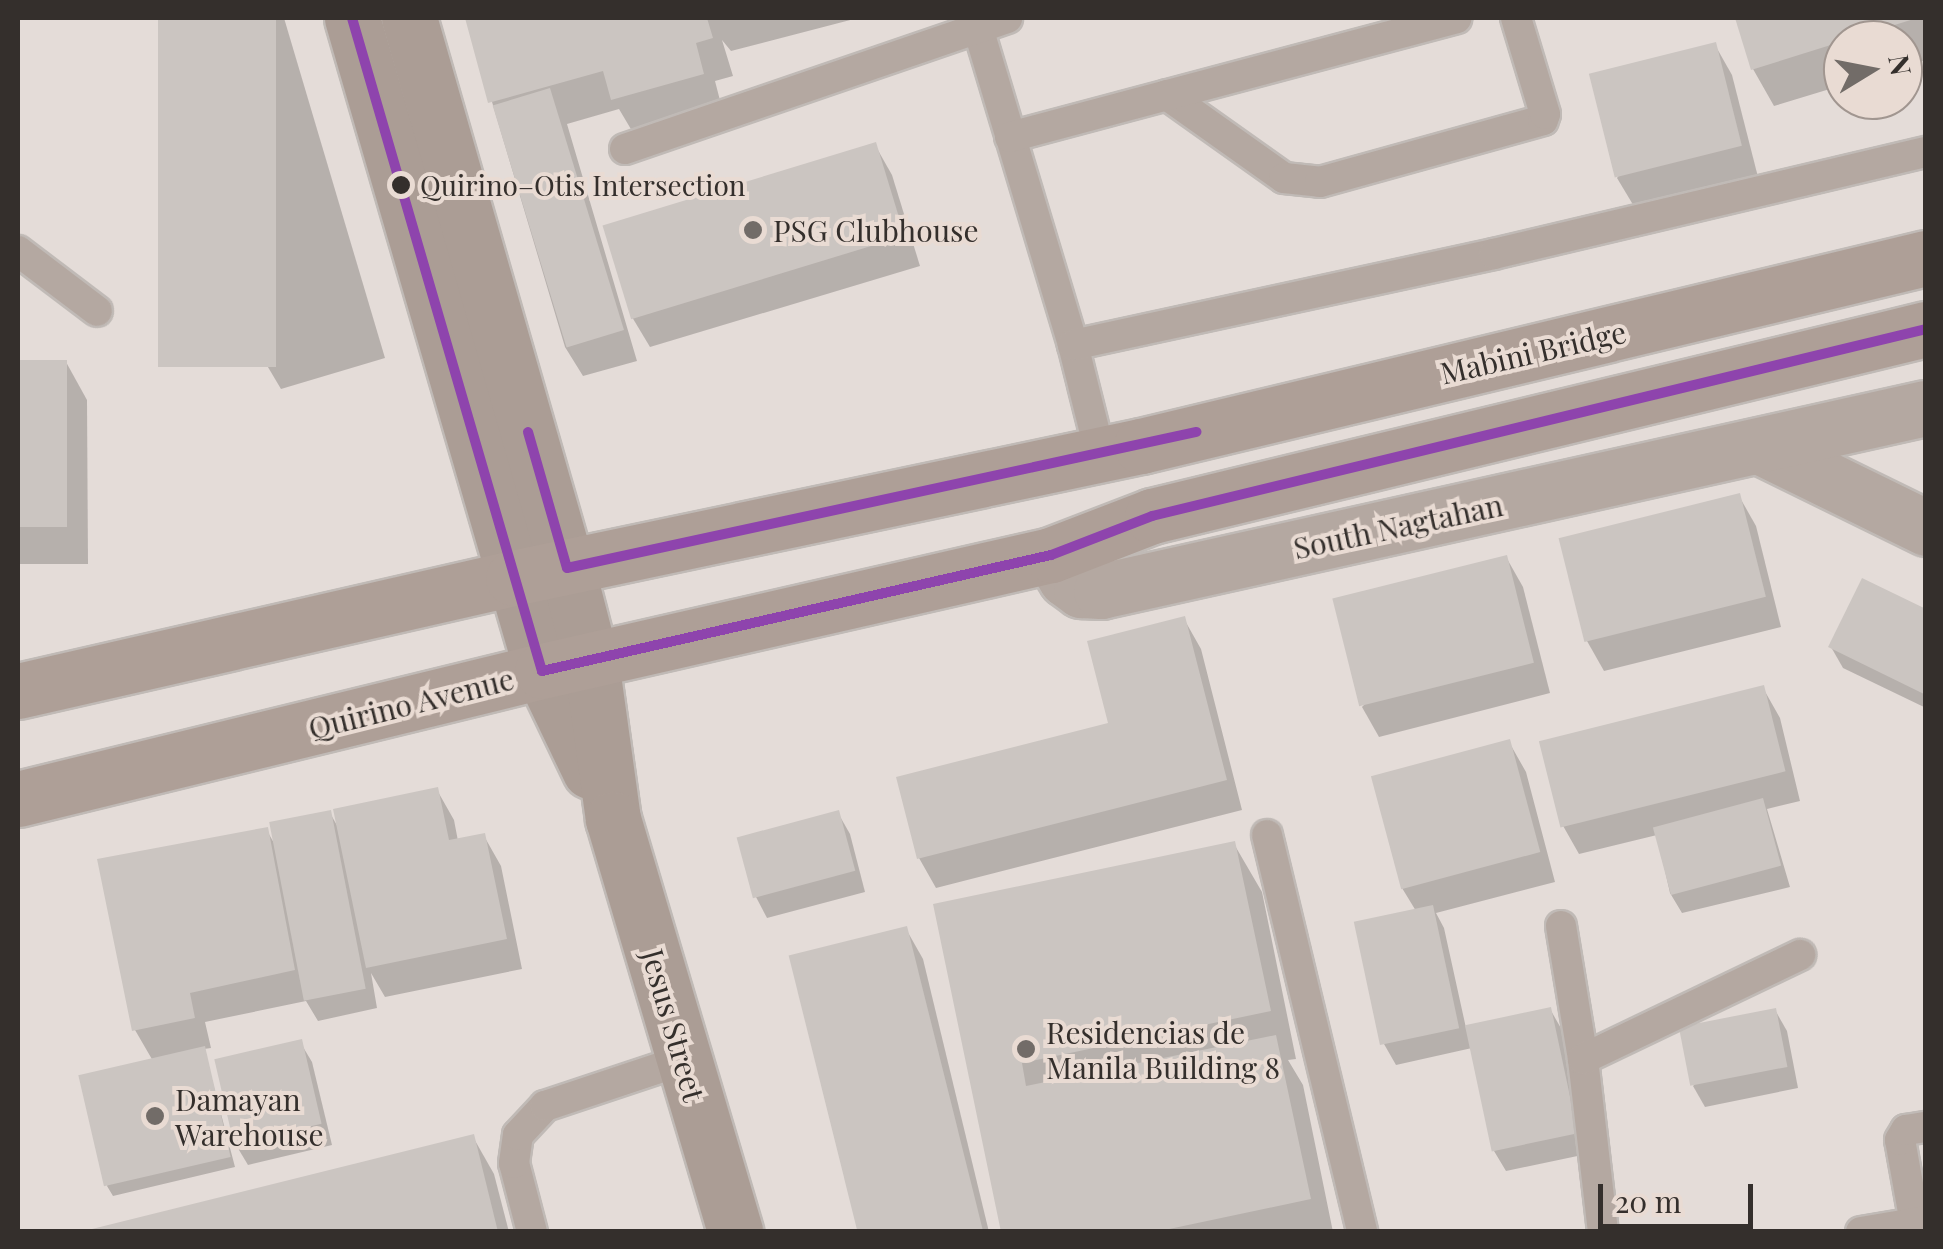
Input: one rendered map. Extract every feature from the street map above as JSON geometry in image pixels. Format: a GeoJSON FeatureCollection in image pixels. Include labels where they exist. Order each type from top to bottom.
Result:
{"type":"FeatureCollection","features":[{"type":"Feature","properties":{"kind":"main road"},"geometry":{"type":"LineString","coordinates":[[352,18],[484,464],[512,578],[567,666]]}},
{"type":"Feature","properties":{"kind":"main road"},"geometry":{"type":"LineString","coordinates":[[409,18],[567,568],[567,666]]}},
{"type":"Feature","properties":{"kind":"main road","name":"Mabini Bridge"},"geometry":{"type":"LineString","coordinates":[[1121,449],[1926,258]]}},
{"type":"Feature","properties":{"kind":"main road","name":"Quirino Avenue"},"geometry":{"type":"LineString","coordinates":[[18,799],[567,666],[1051,556],[1152,516],[1926,328]]}},
{"type":"Feature","properties":{"kind":"main road"},"geometry":{"type":"LineString","coordinates":[[18,691],[512,578],[1121,449]]}},
{"type":"Feature","properties":{"kind":"main road","name":"Jesus Street"},"geometry":{"type":"LineString","coordinates":[[567,666],[734,1232]]}},
{"type":"Feature","properties":{"kind":"street","name":"South Nagtahan"},"geometry":{"type":"LineString","coordinates":[[1051,556],[1066,579],[1080,590],[1101,591],[1926,408]]}},
{"type":"Feature","properties":{"kind":"street"},"geometry":{"type":"LineString","coordinates":[[1760,447],[1926,528]]}},
{"type":"Feature","properties":{"kind":"lane"},"geometry":{"type":"LineString","coordinates":[[1010,137],[1456,18]]}},
{"type":"Feature","properties":{"kind":"lane"},"geometry":{"type":"LineString","coordinates":[[1167,96],[1284,178],[1320,182],[1543,120],[1545,114],[1516,18]]}},
{"type":"Feature","properties":{"kind":"lane"},"geometry":{"type":"LineString","coordinates":[[626,149],[987,20],[1010,137],[1073,345],[1121,449]]}},
{"type":"Feature","properties":{"kind":"lane"},"geometry":{"type":"LineString","coordinates":[[1073,345],[1494,254],[1926,152]]}},
{"type":"Feature","properties":{"kind":"lane"},"geometry":{"type":"LineString","coordinates":[[18,251],[97,311]]}},
{"type":"Feature","properties":{"kind":"lane"},"geometry":{"type":"LineString","coordinates":[[1267,835],[1362,1232]]}},
{"type":"Feature","properties":{"kind":"lane"},"geometry":{"type":"LineString","coordinates":[[1561,926],[1583,1059],[1604,1232]]}},
{"type":"Feature","properties":{"kind":"lane"},"geometry":{"type":"LineString","coordinates":[[1583,1059],[1800,955]]}},
{"type":"Feature","properties":{"kind":"lane"},"geometry":{"type":"LineString","coordinates":[[532,1232],[514,1163],[518,1134],[545,1106],[684,1060]]}},
{"type":"Feature","properties":{"kind":"lane"},"geometry":{"type":"LineString","coordinates":[[1861,1232],[1920,1222],[1900,1140],[1906,1130],[1926,1127]]}},
{"type":"Feature","properties":{"kind":"building"},"geometry":{"type":"Polygon","coordinates":[[[158,18],[276,18],[276,367],[158,367],[158,18]]]}},
{"type":"Feature","properties":{"kind":"building"},"geometry":{"type":"Polygon","coordinates":[[[465,18],[707,18],[713,38],[696,43],[704,74],[611,100],[603,71],[488,103],[465,18]]]}},
{"type":"Feature","properties":{"kind":"building"},"geometry":{"type":"Polygon","coordinates":[[[1735,18],[1917,18],[1823,20],[1823,47],[1751,70],[1735,18]]]}},
{"type":"Feature","properties":{"kind":"building"},"geometry":{"type":"Polygon","coordinates":[[[1716,42],[1742,146],[1615,178],[1589,74],[1716,42]]]}},
{"type":"Feature","properties":{"kind":"building"},"geometry":{"type":"Polygon","coordinates":[[[550,88],[624,330],[567,347],[493,106],[550,88]]]}},
{"type":"Feature","properties":{"kind":"building","name":"PSG Clubhouse"},"geometry":{"type":"Polygon","coordinates":[[[876,142],[905,236],[631,319],[602,226],[876,142]]]}},
{"type":"Feature","properties":{"kind":"building"},"geometry":{"type":"Polygon","coordinates":[[[18,360],[67,360],[67,527],[18,527],[18,360]]]}},
{"type":"Feature","properties":{"kind":"building"},"geometry":{"type":"Polygon","coordinates":[[[1740,493],[1766,597],[1584,642],[1559,538],[1740,493]]]}},
{"type":"Feature","properties":{"kind":"building"},"geometry":{"type":"Polygon","coordinates":[[[1507,555],[1534,663],[1359,706],[1332,599],[1507,555]]]}},
{"type":"Feature","properties":{"kind":"building"},"geometry":{"type":"Polygon","coordinates":[[[1862,578],[1926,609],[1926,695],[1828,647],[1862,578]]]}},
{"type":"Feature","properties":{"kind":"building"},"geometry":{"type":"Polygon","coordinates":[[[1185,616],[1227,780],[917,859],[896,777],[1108,723],[1087,641],[1185,616]]]}},
{"type":"Feature","properties":{"kind":"building"},"geometry":{"type":"Polygon","coordinates":[[[1764,685],[1786,771],[1560,827],[1539,741],[1764,685]]]}},
{"type":"Feature","properties":{"kind":"building"},"geometry":{"type":"Polygon","coordinates":[[[1510,739],[1540,852],[1401,889],[1371,776],[1510,739]]]}},
{"type":"Feature","properties":{"kind":"building"},"geometry":{"type":"Polygon","coordinates":[[[438,787],[449,840],[485,833],[507,939],[366,968],[333,809],[438,787]]]}},
{"type":"Feature","properties":{"kind":"building"},"geometry":{"type":"Polygon","coordinates":[[[1763,798],[1781,866],[1671,895],[1653,828],[1763,798]]]}},
{"type":"Feature","properties":{"kind":"building"},"geometry":{"type":"Polygon","coordinates":[[[331,810],[366,989],[304,1001],[269,822],[331,810]]]}},
{"type":"Feature","properties":{"kind":"building"},"geometry":{"type":"Polygon","coordinates":[[[839,810],[855,871],[753,898],[737,837],[839,810]]]}},
{"type":"Feature","properties":{"kind":"building"},"geometry":{"type":"Polygon","coordinates":[[[268,827],[295,970],[190,993],[195,1018],[132,1031],[97,859],[268,827]]]}},
{"type":"Feature","properties":{"kind":"building","name":"Residencias de Manila Building 8"},"geometry":{"type":"Polygon","coordinates":[[[1235,841],[1271,1011],[1022,1063],[1026,1086],[1276,1035],[1311,1199],[1155,1232],[1001,1232],[933,904],[1235,841]]]}},
{"type":"Feature","properties":{"kind":"building"},"geometry":{"type":"Polygon","coordinates":[[[1433,905],[1459,1028],[1380,1045],[1354,922],[1433,905]]]}},
{"type":"Feature","properties":{"kind":"building"},"geometry":{"type":"Polygon","coordinates":[[[907,926],[983,1232],[858,1232],[789,956],[907,926]]]}},
{"type":"Feature","properties":{"kind":"building"},"geometry":{"type":"Polygon","coordinates":[[[1551,1007],[1578,1133],[1492,1151],[1465,1025],[1551,1007]]]}},
{"type":"Feature","properties":{"kind":"building"},"geometry":{"type":"Polygon","coordinates":[[[1776,1008],[1787,1067],[1690,1086],[1679,1027],[1776,1008]]]}},
{"type":"Feature","properties":{"kind":"building"},"geometry":{"type":"Polygon","coordinates":[[[302,1039],[322,1124],[234,1144],[214,1059],[302,1039]]]}},
{"type":"Feature","properties":{"kind":"building","name":"Damayan Warehouse"},"geometry":{"type":"Polygon","coordinates":[[[205,1046],[231,1157],[104,1186],[78,1075],[205,1046]]]}},
{"type":"Feature","properties":{"kind":"building"},"geometry":{"type":"Polygon","coordinates":[[[474,1134],[498,1232],[88,1232],[88,1230],[474,1134]]]}},
{"type":"Feature","properties":{"kind":"transit line"},"geometry":{"type":"LineString","coordinates":[[352,18],[542,671],[1051,555],[1152,516],[1926,329]]}},
{"type":"Feature","properties":{"kind":"transit line"},"geometry":{"type":"LineString","coordinates":[[528,432],[567,568],[1196,432]]}},
{"type":"Feature","properties":{"kind":"place","name":"Quirino–Otis Intersection"},"geometry":{"type":"Point","coordinates":[401,185]}},
{"type":"Feature","properties":{"kind":"place","name":"PSG Clubhouse"},"geometry":{"type":"Point","coordinates":[753,230]}},
{"type":"Feature","properties":{"kind":"place","name":"Residencias de Manila Building 8"},"geometry":{"type":"Point","coordinates":[1026,1049]}},
{"type":"Feature","properties":{"kind":"place","name":"Damayan Warehouse"},"geometry":{"type":"Point","coordinates":[155,1116]}}]}
